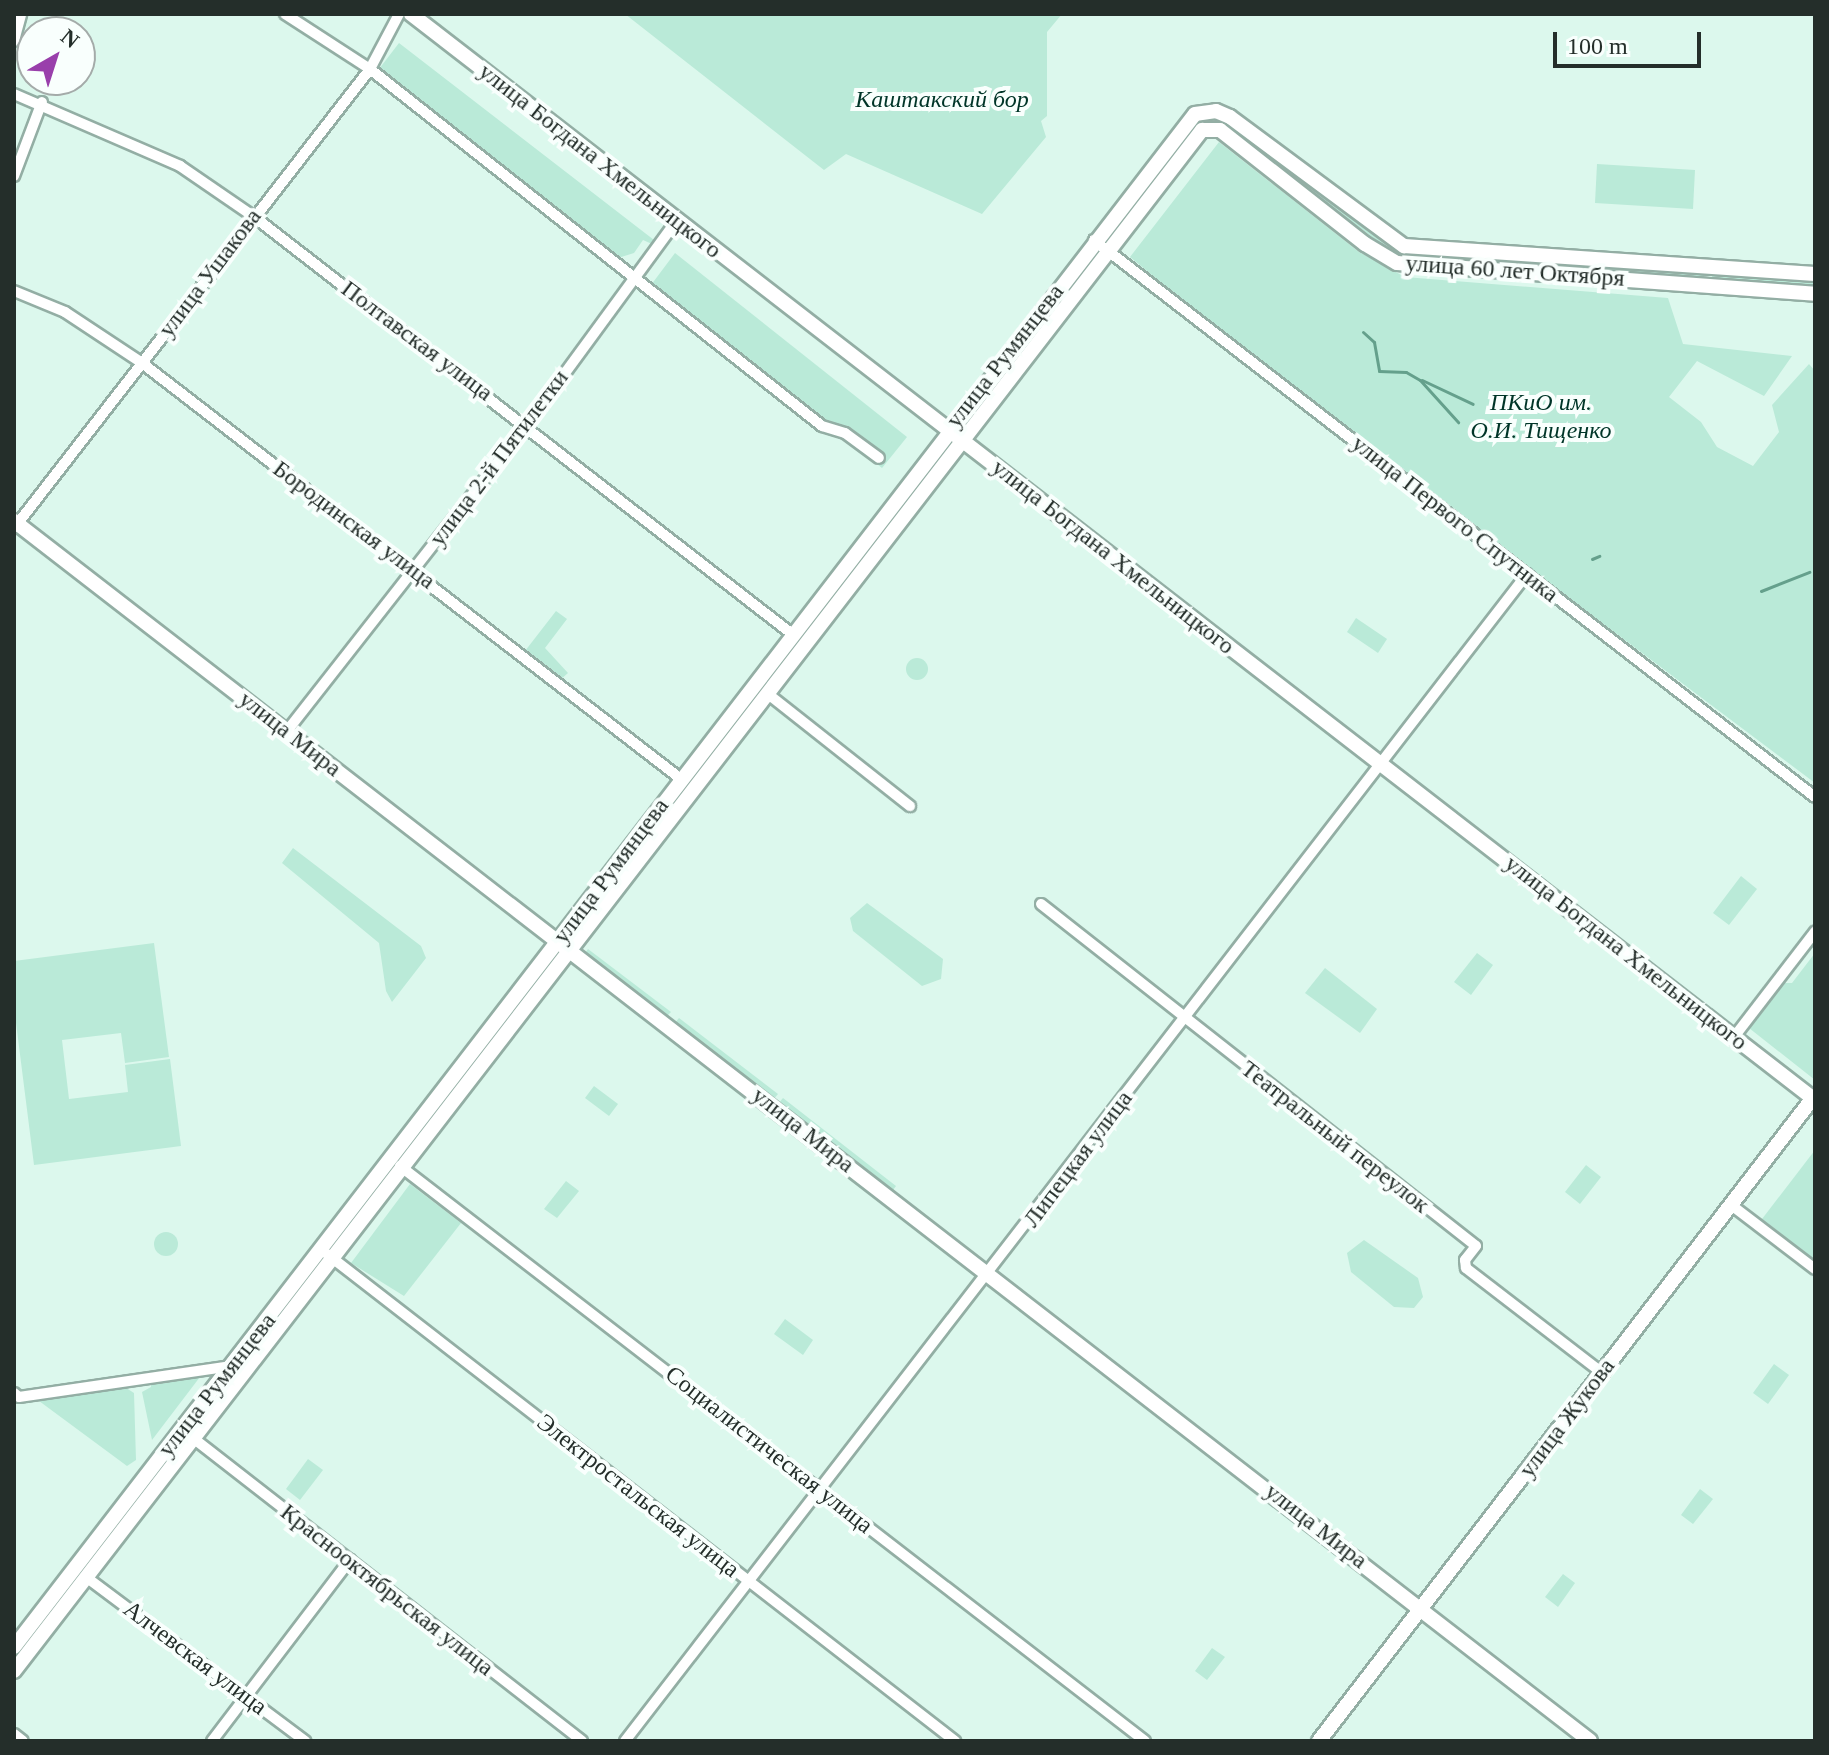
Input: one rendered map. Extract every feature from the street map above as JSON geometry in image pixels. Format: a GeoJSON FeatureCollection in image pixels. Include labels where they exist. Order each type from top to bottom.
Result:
{"type":"FeatureCollection","features":[{"type":"Feature","properties":{"kind":"main road","name":"улица Богдана Хмельницкого"},"geometry":{"type":"LineString","coordinates":[[411,14],[1814,1097]]}},
{"type":"Feature","properties":{"kind":"main road","name":"улица Румянцева"},"geometry":{"type":"LineString","coordinates":[[14,1647],[152,1481],[193,1438],[335,1260],[1108,251],[1206,129],[1216,111],[1201,110],[1182,126],[1094,240],[232,1366],[152,1481],[86,1577],[14,1671]]}},
{"type":"Feature","properties":{"kind":"main road","name":"улица 60 лет Октября"},"geometry":{"type":"LineString","coordinates":[[1216,111],[1404,246],[1815,274]]}},
{"type":"Feature","properties":{"kind":"main road","name":"улица 60 лет Октября"},"geometry":{"type":"LineString","coordinates":[[1206,129],[1397,263],[1815,294]]}},
{"type":"Feature","properties":{"kind":"main road","name":"улица Мира"},"geometry":{"type":"LineString","coordinates":[[15,524],[560,941],[1590,1741]]}},
{"type":"Feature","properties":{"kind":"main road","name":"улица Жукова"},"geometry":{"type":"LineString","coordinates":[[1319,1741],[1814,1097]]}},
{"type":"Feature","properties":{"kind":"street"},"geometry":{"type":"LineString","coordinates":[[14,41],[21,14]]}},
{"type":"Feature","properties":{"kind":"street"},"geometry":{"type":"LineString","coordinates":[[285,14],[370,69],[822,426],[845,433],[879,458]]}},
{"type":"Feature","properties":{"kind":"street","name":"улица Ушакова"},"geometry":{"type":"LineString","coordinates":[[15,524],[370,69],[399,14]]}},
{"type":"Feature","properties":{"kind":"street","name":"Полтавская улица"},"geometry":{"type":"LineString","coordinates":[[14,94],[42,102],[180,166],[253,216],[527,425],[792,634]]}},
{"type":"Feature","properties":{"kind":"street"},"geometry":{"type":"LineString","coordinates":[[14,176],[42,102]]}},
{"type":"Feature","properties":{"kind":"street","name":"улица 2-й Пятилетки"},"geometry":{"type":"LineString","coordinates":[[287,731],[527,425],[677,220]]}},
{"type":"Feature","properties":{"kind":"street","name":"улица Первого Спутника"},"geometry":{"type":"LineString","coordinates":[[1094,240],[1815,797]]}},
{"type":"Feature","properties":{"kind":"street","name":"Бородинская улица"},"geometry":{"type":"LineString","coordinates":[[14,291],[65,312],[142,363],[414,569],[681,779]]}},
{"type":"Feature","properties":{"kind":"street","name":"Липецкая улица"},"geometry":{"type":"LineString","coordinates":[[625,1741],[990,1274],[1527,574]]}},
{"type":"Feature","properties":{"kind":"street"},"geometry":{"type":"LineString","coordinates":[[768,694],[910,806]]}},
{"type":"Feature","properties":{"kind":"street","name":"Театральный переулок"},"geometry":{"type":"LineString","coordinates":[[1041,904],[1476,1246],[1465,1260],[1466,1268],[1601,1372]]}},
{"type":"Feature","properties":{"kind":"street"},"geometry":{"type":"LineString","coordinates":[[1734,1037],[1815,932]]}},
{"type":"Feature","properties":{"kind":"street","name":"Социалистическая улица"},"geometry":{"type":"LineString","coordinates":[[392,1160],[1145,1741]]}},
{"type":"Feature","properties":{"kind":"street"},"geometry":{"type":"LineString","coordinates":[[1730,1204],[1815,1269]]}},
{"type":"Feature","properties":{"kind":"street","name":"Электростальская улица"},"geometry":{"type":"LineString","coordinates":[[322,1250],[955,1741]]}},
{"type":"Feature","properties":{"kind":"street"},"geometry":{"type":"LineString","coordinates":[[14,1393],[19,1397],[232,1366]]}},
{"type":"Feature","properties":{"kind":"street","name":"Краснооктябрьская улица"},"geometry":{"type":"LineString","coordinates":[[193,1438],[582,1741]]}},
{"type":"Feature","properties":{"kind":"street"},"geometry":{"type":"LineString","coordinates":[[212,1741],[350,1560]]}},
{"type":"Feature","properties":{"kind":"street","name":"Алчевская улица"},"geometry":{"type":"LineString","coordinates":[[86,1577],[305,1741]]}},
{"type":"Feature","properties":{"kind":"street"},"geometry":{"type":"LineString","coordinates":[[14,1734],[23,1741]]}},
{"type":"Feature","properties":{"kind":"green space","name":"Каштакский бор"},"geometry":{"type":"Polygon","coordinates":[[[625,14],[1062,14],[1047,32],[1047,116],[1041,121],[1046,137],[982,214],[846,154],[824,170],[625,14]]]}},
{"type":"Feature","properties":{"kind":"green space"},"geometry":{"type":"Polygon","coordinates":[[[399,43],[654,240],[652,244],[643,240],[634,253],[618,258],[379,69],[399,43]]]}},
{"type":"Feature","properties":{"kind":"green space"},"geometry":{"type":"Polygon","coordinates":[[[1251,139],[1373,234],[1402,250],[1704,272],[1704,278],[1399,257],[1247,144],[1251,139]]]}},
{"type":"Feature","properties":{"kind":"green space","name":"ПКиО им. О.И. Тищенко"},"geometry":{"type":"Polygon","coordinates":[[[1219,142],[1359,252],[1405,277],[1668,298],[1683,344],[1792,356],[1764,396],[1697,361],[1669,397],[1701,422],[1717,447],[1753,466],[1779,432],[1772,405],[1809,364],[1815,371],[1815,783],[1280,381],[1130,257],[1219,142]]]}},
{"type":"Feature","properties":{"kind":"green space"},"geometry":{"type":"Polygon","coordinates":[[[1597,164],[1695,170],[1693,209],[1595,203],[1597,164]]]}},
{"type":"Feature","properties":{"kind":"green space"},"geometry":{"type":"Polygon","coordinates":[[[675,253],[907,437],[882,468],[651,285],[675,253]]]}},
{"type":"Feature","properties":{"kind":"green space"},"geometry":{"type":"Polygon","coordinates":[[[1712,272],[1815,278],[1815,285],[1712,279],[1712,272]]]}},
{"type":"Feature","properties":{"kind":"green space"},"geometry":{"type":"Polygon","coordinates":[[[935,462],[580,932],[576,929],[935,462]]]}},
{"type":"Feature","properties":{"kind":"green space"},"geometry":{"type":"Polygon","coordinates":[[[556,611],[567,619],[545,648],[568,673],[560,680],[525,651],[556,611]]]}},
{"type":"Feature","properties":{"kind":"green space"},"geometry":{"type":"Polygon","coordinates":[[[1356,618],[1387,639],[1378,653],[1347,632],[1356,618]]]}},
{"type":"Feature","properties":{"kind":"green space"},"geometry":{"type":"Polygon","coordinates":[[[913,658],[921,658],[928,669],[921,680],[913,680],[906,673],[906,665],[913,658]]]}},
{"type":"Feature","properties":{"kind":"green space"},"geometry":{"type":"Polygon","coordinates":[[[293,848],[421,946],[426,958],[392,1002],[386,991],[379,943],[282,863],[293,848]]]}},
{"type":"Feature","properties":{"kind":"green space"},"geometry":{"type":"Polygon","coordinates":[[[1741,876],[1757,889],[1729,925],[1713,913],[1741,876]]]}},
{"type":"Feature","properties":{"kind":"green space"},"geometry":{"type":"Polygon","coordinates":[[[867,903],[943,959],[941,979],[922,986],[853,931],[850,918],[867,903]]]}},
{"type":"Feature","properties":{"kind":"green space"},"geometry":{"type":"Polygon","coordinates":[[[154,943],[169,1057],[125,1063],[121,1033],[62,1040],[69,1099],[128,1092],[125,1065],[170,1059],[181,1146],[34,1165],[14,1007],[14,961],[154,943]]]}},
{"type":"Feature","properties":{"kind":"green space"},"geometry":{"type":"Polygon","coordinates":[[[588,949],[671,1012],[665,1018],[583,956],[588,949]]]}},
{"type":"Feature","properties":{"kind":"green space"},"geometry":{"type":"Polygon","coordinates":[[[1477,953],[1493,965],[1471,995],[1454,982],[1477,953]]]}},
{"type":"Feature","properties":{"kind":"green space"},"geometry":{"type":"Polygon","coordinates":[[[1815,953],[1815,1080],[1749,1028],[1782,983],[1792,983],[1815,953]]]}},
{"type":"Feature","properties":{"kind":"green space"},"geometry":{"type":"Polygon","coordinates":[[[1325,968],[1377,1009],[1360,1033],[1305,993],[1325,968]]]}},
{"type":"Feature","properties":{"kind":"green space"},"geometry":{"type":"Polygon","coordinates":[[[679,1018],[778,1094],[773,1100],[674,1024],[679,1018]]]}},
{"type":"Feature","properties":{"kind":"green space"},"geometry":{"type":"Polygon","coordinates":[[[594,1086],[618,1104],[609,1116],[585,1098],[594,1086]]]}},
{"type":"Feature","properties":{"kind":"green space"},"geometry":{"type":"Polygon","coordinates":[[[783,1098],[896,1186],[891,1193],[778,1104],[783,1098]]]}},
{"type":"Feature","properties":{"kind":"green space"},"geometry":{"type":"Polygon","coordinates":[[[1815,1150],[1815,1261],[1762,1219],[1815,1150]]]}},
{"type":"Feature","properties":{"kind":"green space"},"geometry":{"type":"Polygon","coordinates":[[[1586,1165],[1601,1177],[1580,1204],[1565,1192],[1586,1165]]]}},
{"type":"Feature","properties":{"kind":"green space"},"geometry":{"type":"Polygon","coordinates":[[[566,1181],[579,1191],[557,1218],[544,1209],[566,1181]]]}},
{"type":"Feature","properties":{"kind":"green space"},"geometry":{"type":"Polygon","coordinates":[[[410,1184],[461,1223],[404,1296],[351,1263],[410,1184]]]}},
{"type":"Feature","properties":{"kind":"green space"},"geometry":{"type":"Polygon","coordinates":[[[166,1232],[177,1239],[178,1244],[171,1255],[166,1256],[155,1249],[154,1244],[161,1233],[166,1232]]]}},
{"type":"Feature","properties":{"kind":"green space"},"geometry":{"type":"Polygon","coordinates":[[[1364,1240],[1418,1278],[1423,1297],[1414,1308],[1394,1307],[1351,1272],[1347,1253],[1364,1240]]]}},
{"type":"Feature","properties":{"kind":"green space"},"geometry":{"type":"Polygon","coordinates":[[[785,1319],[813,1340],[803,1355],[774,1334],[785,1319]]]}},
{"type":"Feature","properties":{"kind":"green space"},"geometry":{"type":"Polygon","coordinates":[[[1774,1364],[1789,1375],[1768,1404],[1753,1393],[1774,1364]]]}},
{"type":"Feature","properties":{"kind":"green space"},"geometry":{"type":"Polygon","coordinates":[[[203,1373],[152,1440],[142,1392],[151,1387],[151,1379],[203,1373]]]}},
{"type":"Feature","properties":{"kind":"green space"},"geometry":{"type":"Polygon","coordinates":[[[120,1384],[134,1393],[136,1460],[127,1466],[35,1398],[120,1384]]]}},
{"type":"Feature","properties":{"kind":"green space"},"geometry":{"type":"Polygon","coordinates":[[[308,1459],[323,1470],[300,1500],[286,1489],[308,1459]]]}},
{"type":"Feature","properties":{"kind":"green space"},"geometry":{"type":"Polygon","coordinates":[[[1700,1489],[1713,1499],[1693,1524],[1681,1515],[1700,1489]]]}},
{"type":"Feature","properties":{"kind":"green space"},"geometry":{"type":"Polygon","coordinates":[[[1563,1574],[1575,1583],[1558,1607],[1545,1597],[1563,1574]]]}},
{"type":"Feature","properties":{"kind":"green space"},"geometry":{"type":"Polygon","coordinates":[[[1212,1648],[1225,1657],[1207,1680],[1195,1671],[1212,1648]]]}},
{"type":"Feature","properties":{"kind":"waterway"},"geometry":{"type":"LineString","coordinates":[[1363,332],[1374,342],[1379,371],[1406,372],[1420,380],[1458,422]]}},
{"type":"Feature","properties":{"kind":"waterway"},"geometry":{"type":"LineString","coordinates":[[1422,380],[1473,404]]}},
{"type":"Feature","properties":{"kind":"waterway"},"geometry":{"type":"LineString","coordinates":[[1592,559],[1599,556]]}},
{"type":"Feature","properties":{"kind":"waterway"},"geometry":{"type":"LineString","coordinates":[[1761,591],[1809,572]]}}]}
